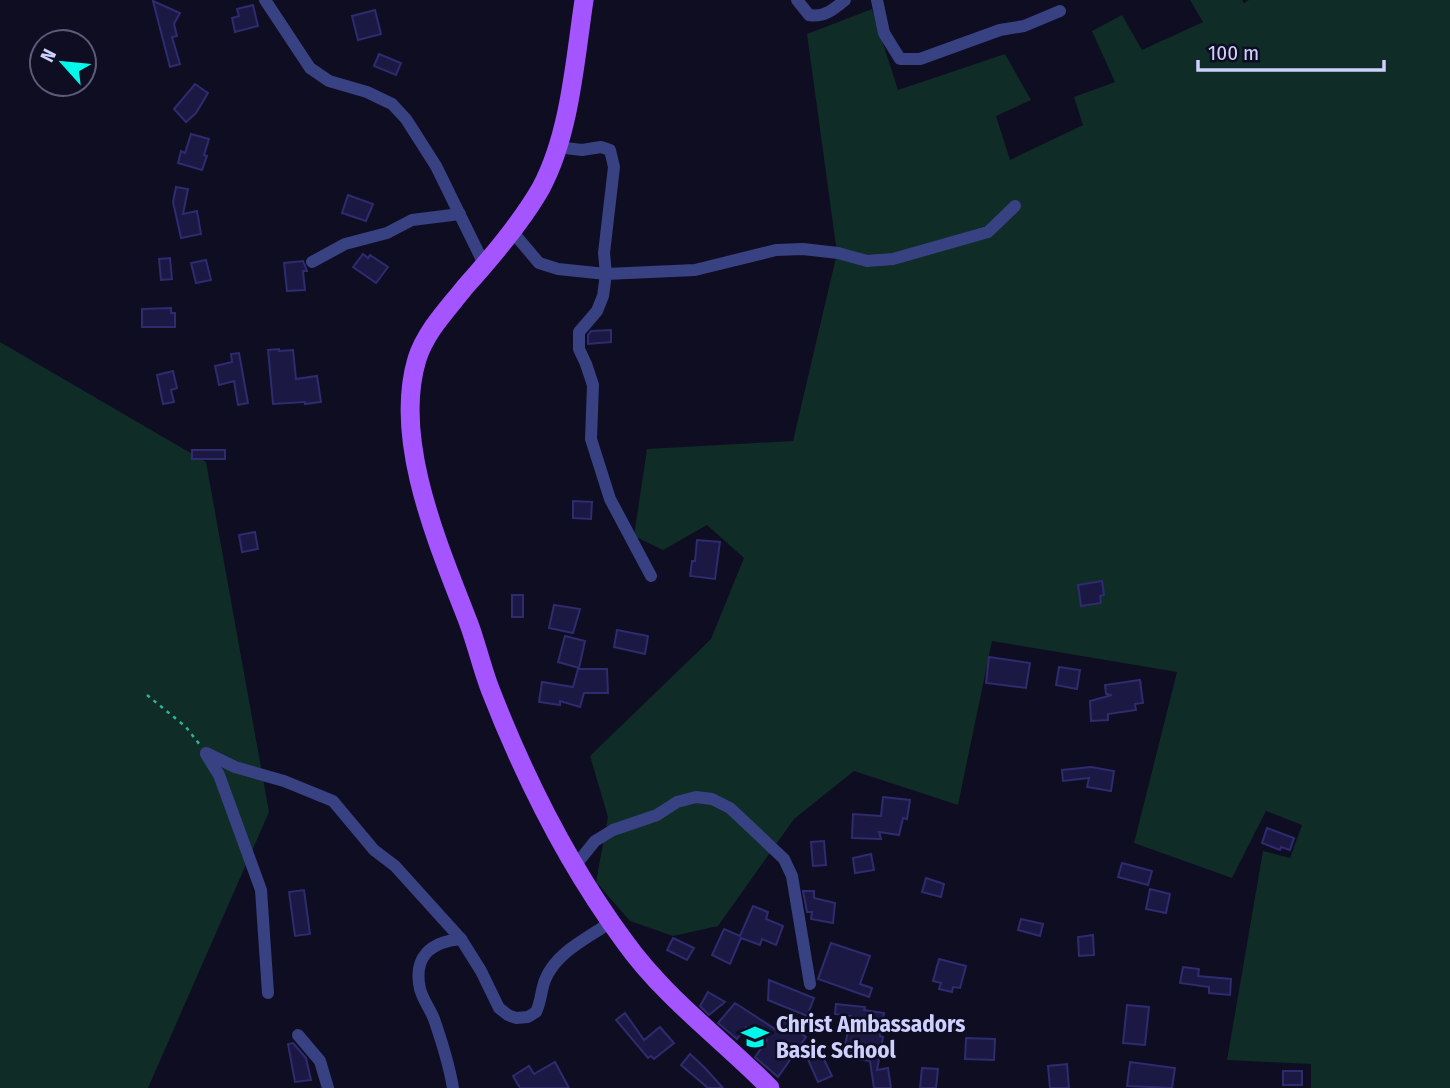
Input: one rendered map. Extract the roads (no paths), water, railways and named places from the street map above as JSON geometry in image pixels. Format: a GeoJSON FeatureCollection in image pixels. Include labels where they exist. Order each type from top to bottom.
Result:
{"type":"FeatureCollection","features":[{"type":"Feature","properties":{"kind":"main road"},"geometry":{"type":"LineString","coordinates":[[584,0],[563,128],[541,188],[428,334],[417,358],[411,395],[413,453],[448,575],[470,625],[490,688],[524,772],[574,867],[625,943],[656,980],[770,1088]]}},
{"type":"Feature","properties":{"kind":"street"},"geometry":{"type":"LineString","coordinates":[[265,0],[310,68],[329,81],[367,92],[392,104],[406,119],[436,166],[484,264]]}},
{"type":"Feature","properties":{"kind":"street"},"geometry":{"type":"LineString","coordinates":[[797,0],[809,15],[818,17],[845,0]]}},
{"type":"Feature","properties":{"kind":"street"},"geometry":{"type":"LineString","coordinates":[[877,0],[884,33],[900,59],[920,59],[965,45],[999,30],[1024,26],[1060,11]]}},
{"type":"Feature","properties":{"kind":"street"},"geometry":{"type":"LineString","coordinates":[[557,147],[582,150],[601,147],[610,150],[613,156],[603,296],[597,312],[579,332],[579,349],[593,384],[591,439],[610,499],[651,576]]}},
{"type":"Feature","properties":{"kind":"street"},"geometry":{"type":"LineString","coordinates":[[511,230],[539,263],[558,270],[606,274],[695,271],[776,250],[814,250],[867,261],[893,259],[988,232],[1015,206]]}},
{"type":"Feature","properties":{"kind":"street"},"geometry":{"type":"LineString","coordinates":[[312,262],[345,244],[387,233],[412,220],[460,214]]}},
{"type":"Feature","properties":{"kind":"street"},"geometry":{"type":"LineString","coordinates":[[268,993],[261,890],[219,775],[206,753],[235,767],[284,781],[333,801],[374,850],[395,866],[461,939],[499,1008],[508,1015],[516,1018],[528,1017],[536,1012],[545,980],[561,956],[611,922]]}},
{"type":"Feature","properties":{"kind":"street"},"geometry":{"type":"LineString","coordinates":[[574,867],[594,841],[613,830],[657,815],[677,802],[696,797],[712,799],[730,808],[784,859],[792,876],[810,984]]}},
{"type":"Feature","properties":{"kind":"street"},"geometry":{"type":"LineString","coordinates":[[453,1088],[446,1055],[421,991],[418,971],[421,961],[431,947],[443,941],[461,939]]}},
{"type":"Feature","properties":{"kind":"street"},"geometry":{"type":"LineString","coordinates":[[298,1035],[320,1061],[328,1088]]}},
{"type":"Feature","properties":{"kind":"place","name":"Christ Ambassadors Basic School"},"geometry":{"type":"Point","coordinates":[755,1037]}}]}
